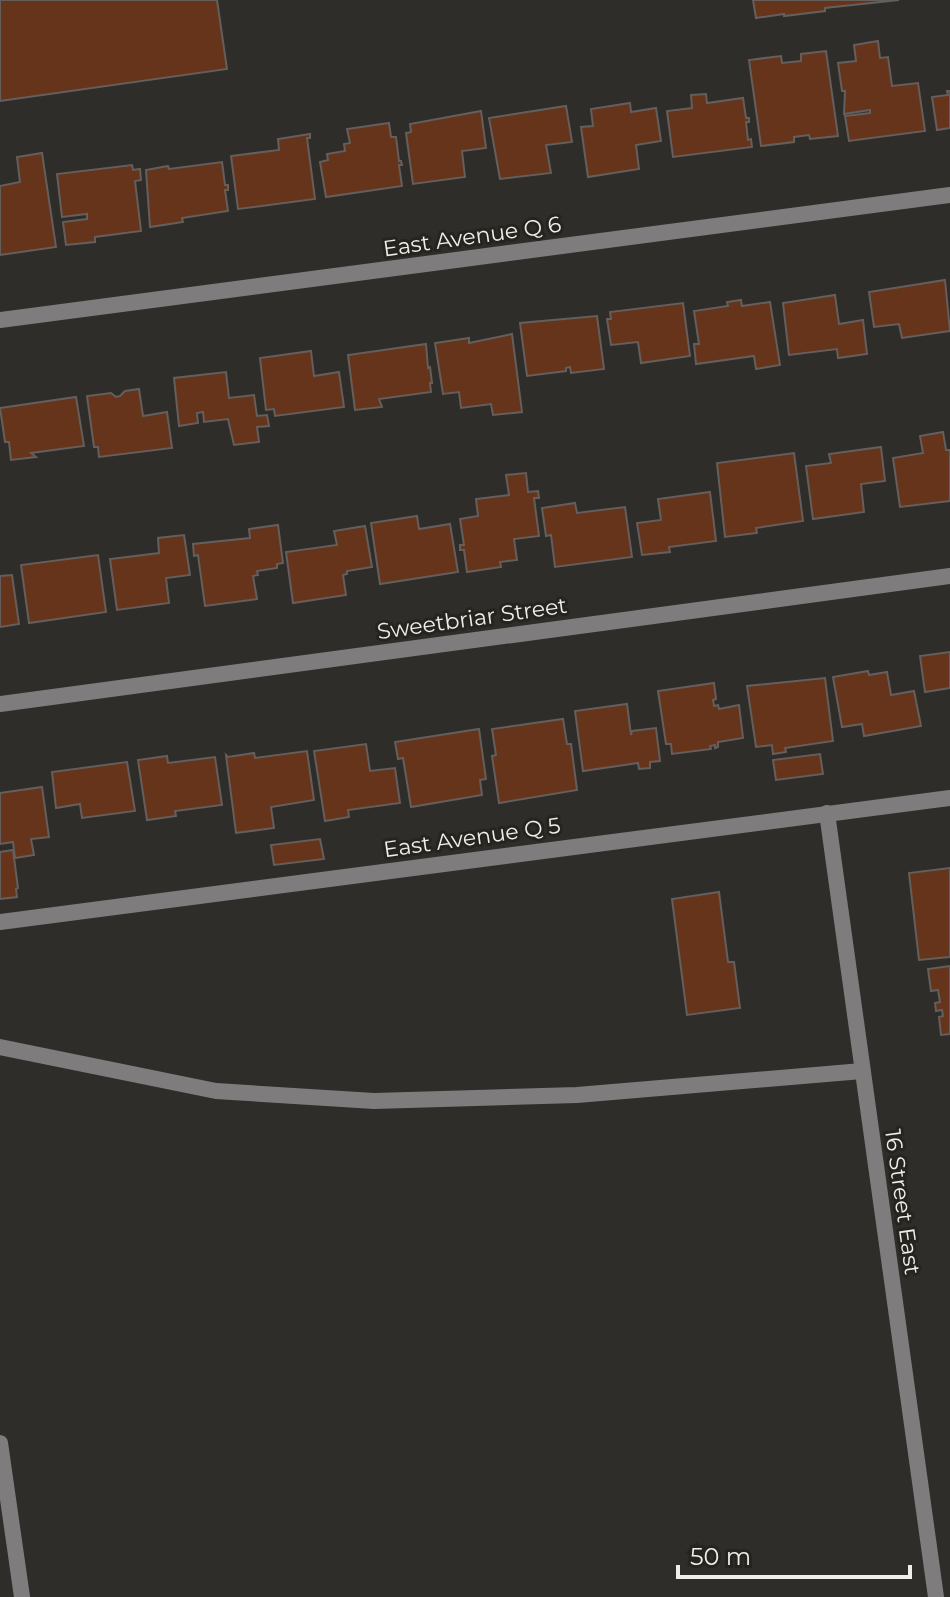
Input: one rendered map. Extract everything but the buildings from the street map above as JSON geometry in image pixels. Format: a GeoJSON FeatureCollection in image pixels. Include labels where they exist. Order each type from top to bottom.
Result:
{"type":"FeatureCollection","features":[{"type":"Feature","properties":{"kind":"street","name":"East Avenue Q 6"},"geometry":{"type":"LineString","coordinates":[[0,320],[950,195]]}},
{"type":"Feature","properties":{"kind":"street","name":"Sweetbriar Street"},"geometry":{"type":"LineString","coordinates":[[0,704],[950,576]]}},
{"type":"Feature","properties":{"kind":"street","name":"East Avenue Q 5"},"geometry":{"type":"LineString","coordinates":[[0,922],[950,798]]}},
{"type":"Feature","properties":{"kind":"street","name":"16 Street East"},"geometry":{"type":"LineString","coordinates":[[827,813],[936,1597]]}},
{"type":"Feature","properties":{"kind":"street"},"geometry":{"type":"LineString","coordinates":[[0,1047],[216,1091],[374,1101],[577,1095],[862,1071]]}},
{"type":"Feature","properties":{"kind":"street"},"geometry":{"type":"LineString","coordinates":[[0,1443],[22,1597]]}}]}
